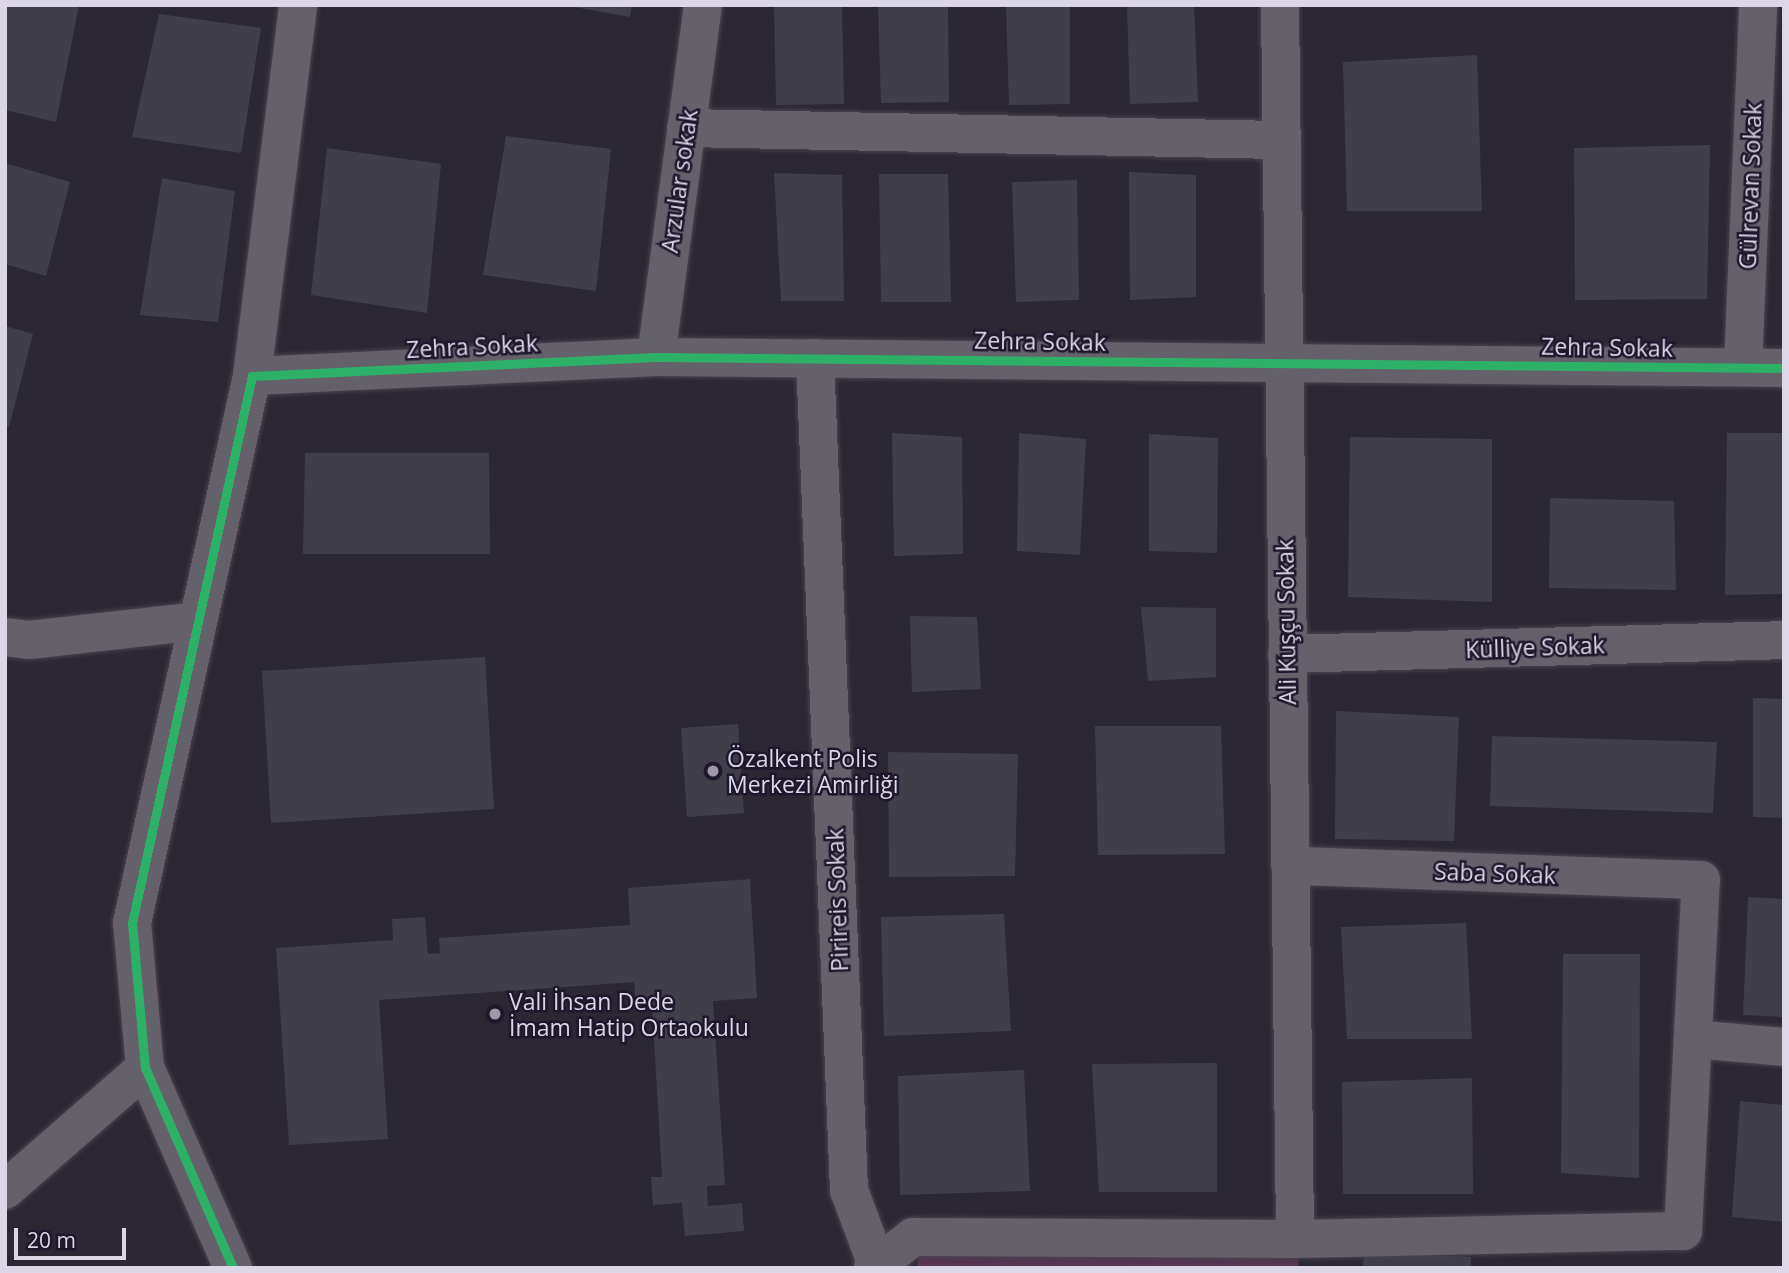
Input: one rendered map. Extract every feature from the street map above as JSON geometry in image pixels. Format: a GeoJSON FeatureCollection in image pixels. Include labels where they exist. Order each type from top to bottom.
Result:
{"type":"FeatureCollection","features":[{"type":"Feature","properties":{"kind":"street"},"geometry":{"type":"LineString","coordinates":[[233,1268],[145,1068],[132,923],[252,376],[298,5]]}},
{"type":"Feature","properties":{"kind":"street","name":"Arzular sokak"},"geometry":{"type":"LineString","coordinates":[[656,357],[703,5]]}},
{"type":"Feature","properties":{"kind":"street","name":"Ali Kuşçu Sokak"},"geometry":{"type":"LineString","coordinates":[[1280,5],[1282,363],[1295,1239]]}},
{"type":"Feature","properties":{"kind":"street","name":"Gülrevan Sokak"},"geometry":{"type":"LineString","coordinates":[[1743,367],[1758,5]]}},
{"type":"Feature","properties":{"kind":"street"},"geometry":{"type":"LineString","coordinates":[[686,128],[1281,141]]}},
{"type":"Feature","properties":{"kind":"street","name":"Zehra Sokak"},"geometry":{"type":"LineString","coordinates":[[252,376],[656,357],[1784,368]]}},
{"type":"Feature","properties":{"kind":"street","name":"Pirireis Sokak"},"geometry":{"type":"LineString","coordinates":[[815,358],[849,1190],[876,1267]]}},
{"type":"Feature","properties":{"kind":"street"},"geometry":{"type":"LineString","coordinates":[[5,637],[29,640],[198,621]]}},
{"type":"Feature","properties":{"kind":"street","name":"Külliye Sokak"},"geometry":{"type":"LineString","coordinates":[[1287,654],[1784,640]]}},
{"type":"Feature","properties":{"kind":"street","name":"Saba Sokak"},"geometry":{"type":"LineString","coordinates":[[1290,866],[1701,880],[1693,1039]]}},
{"type":"Feature","properties":{"kind":"street"},"geometry":{"type":"LineString","coordinates":[[876,1267],[913,1237],[1295,1239],[1683,1231],[1693,1039],[1784,1047]]}},
{"type":"Feature","properties":{"kind":"street"},"geometry":{"type":"LineString","coordinates":[[5,1190],[145,1068]]}},
{"type":"Feature","properties":{"kind":"shaded area"},"geometry":{"type":"Polygon","coordinates":[[[920,1253],[1298,1254],[1299,1268],[916,1268],[920,1253]]]}},
{"type":"Feature","properties":{"kind":"building"},"geometry":{"type":"Polygon","coordinates":[[[5,5],[79,5],[56,122],[5,110],[5,5]]]}},
{"type":"Feature","properties":{"kind":"building"},"geometry":{"type":"Polygon","coordinates":[[[563,5],[632,5],[630,17],[563,5]]]}},
{"type":"Feature","properties":{"kind":"building"},"geometry":{"type":"Polygon","coordinates":[[[774,5],[842,5],[844,104],[776,105],[774,5]]]}},
{"type":"Feature","properties":{"kind":"building"},"geometry":{"type":"Polygon","coordinates":[[[878,5],[948,5],[949,102],[881,103],[878,5]]]}},
{"type":"Feature","properties":{"kind":"building"},"geometry":{"type":"Polygon","coordinates":[[[1006,5],[1070,5],[1070,104],[1009,105],[1006,5]]]}},
{"type":"Feature","properties":{"kind":"building"},"geometry":{"type":"Polygon","coordinates":[[[1127,5],[1194,5],[1198,102],[1130,104],[1127,5]]]}},
{"type":"Feature","properties":{"kind":"building"},"geometry":{"type":"Polygon","coordinates":[[[159,14],[261,28],[241,153],[132,137],[159,14]]]}},
{"type":"Feature","properties":{"kind":"building"},"geometry":{"type":"Polygon","coordinates":[[[1477,55],[1482,211],[1347,211],[1343,62],[1477,55]]]}},
{"type":"Feature","properties":{"kind":"building"},"geometry":{"type":"Polygon","coordinates":[[[506,136],[611,149],[596,291],[483,275],[506,136]]]}},
{"type":"Feature","properties":{"kind":"building"},"geometry":{"type":"Polygon","coordinates":[[[1710,145],[1707,299],[1575,300],[1574,148],[1710,145]]]}},
{"type":"Feature","properties":{"kind":"building"},"geometry":{"type":"Polygon","coordinates":[[[327,148],[441,164],[427,313],[311,295],[327,148]]]}},
{"type":"Feature","properties":{"kind":"building"},"geometry":{"type":"Polygon","coordinates":[[[5,163],[70,182],[46,276],[5,264],[5,163]]]}},
{"type":"Feature","properties":{"kind":"building"},"geometry":{"type":"Polygon","coordinates":[[[1129,172],[1196,175],[1196,297],[1130,300],[1129,172]]]}},
{"type":"Feature","properties":{"kind":"building"},"geometry":{"type":"Polygon","coordinates":[[[774,173],[842,175],[844,301],[781,301],[774,173]]]}},
{"type":"Feature","properties":{"kind":"building"},"geometry":{"type":"Polygon","coordinates":[[[879,174],[948,174],[951,302],[881,302],[879,174]]]}},
{"type":"Feature","properties":{"kind":"building"},"geometry":{"type":"Polygon","coordinates":[[[162,178],[235,191],[218,322],[140,315],[162,178]]]}},
{"type":"Feature","properties":{"kind":"building"},"geometry":{"type":"Polygon","coordinates":[[[1077,180],[1079,300],[1016,302],[1012,182],[1077,180]]]}},
{"type":"Feature","properties":{"kind":"building"},"geometry":{"type":"Polygon","coordinates":[[[5,326],[33,334],[9,427],[5,426],[5,326]]]}},
{"type":"Feature","properties":{"kind":"building"},"geometry":{"type":"Polygon","coordinates":[[[892,433],[962,437],[963,554],[894,556],[892,433]]]}},
{"type":"Feature","properties":{"kind":"building"},"geometry":{"type":"Polygon","coordinates":[[[1019,433],[1086,439],[1080,555],[1017,551],[1019,433]]]}},
{"type":"Feature","properties":{"kind":"building"},"geometry":{"type":"Polygon","coordinates":[[[1727,433],[1784,433],[1784,594],[1725,595],[1727,433]]]}},
{"type":"Feature","properties":{"kind":"building"},"geometry":{"type":"Polygon","coordinates":[[[1149,434],[1218,438],[1217,553],[1149,551],[1149,434]]]}},
{"type":"Feature","properties":{"kind":"building"},"geometry":{"type":"Polygon","coordinates":[[[1350,437],[1492,439],[1492,602],[1348,597],[1350,437]]]}},
{"type":"Feature","properties":{"kind":"building"},"geometry":{"type":"Polygon","coordinates":[[[305,453],[489,453],[490,554],[303,554],[305,453]]]}},
{"type":"Feature","properties":{"kind":"building"},"geometry":{"type":"Polygon","coordinates":[[[1550,498],[1674,501],[1676,590],[1549,588],[1550,498]]]}},
{"type":"Feature","properties":{"kind":"building"},"geometry":{"type":"Polygon","coordinates":[[[1141,607],[1216,608],[1216,677],[1148,681],[1141,607]]]}},
{"type":"Feature","properties":{"kind":"building"},"geometry":{"type":"Polygon","coordinates":[[[910,616],[977,617],[981,689],[912,692],[910,616]]]}},
{"type":"Feature","properties":{"kind":"building"},"geometry":{"type":"Polygon","coordinates":[[[485,657],[494,809],[271,823],[262,671],[485,657]]]}},
{"type":"Feature","properties":{"kind":"building"},"geometry":{"type":"Polygon","coordinates":[[[1753,698],[1784,699],[1784,818],[1753,817],[1753,698]]]}},
{"type":"Feature","properties":{"kind":"building"},"geometry":{"type":"Polygon","coordinates":[[[1336,711],[1459,717],[1454,841],[1335,839],[1336,711]]]}},
{"type":"Feature","properties":{"kind":"building","name":"Özalkent Polis Merkezi Amirliği"},"geometry":{"type":"Polygon","coordinates":[[[738,724],[744,813],[687,817],[681,728],[738,724]]]}},
{"type":"Feature","properties":{"kind":"building"},"geometry":{"type":"Polygon","coordinates":[[[1095,726],[1221,726],[1225,854],[1098,855],[1095,726]]]}},
{"type":"Feature","properties":{"kind":"building"},"geometry":{"type":"Polygon","coordinates":[[[1492,736],[1717,742],[1713,813],[1490,806],[1492,736]]]}},
{"type":"Feature","properties":{"kind":"building"},"geometry":{"type":"Polygon","coordinates":[[[888,752],[1018,754],[1015,876],[889,877],[888,752]]]}},
{"type":"Feature","properties":{"kind":"building"},"geometry":{"type":"Polygon","coordinates":[[[750,879],[757,998],[713,1001],[725,1185],[707,1186],[708,1206],[742,1203],[744,1231],[685,1236],[682,1203],[653,1205],[651,1177],[662,1177],[652,1005],[636,1006],[634,982],[379,1000],[388,1139],[289,1145],[276,948],[393,940],[392,919],[425,917],[428,954],[440,953],[439,938],[630,925],[628,888],[750,879]]]}},
{"type":"Feature","properties":{"kind":"building"},"geometry":{"type":"Polygon","coordinates":[[[1748,897],[1784,899],[1784,1017],[1743,1015],[1748,897]]]}},
{"type":"Feature","properties":{"kind":"building"},"geometry":{"type":"Polygon","coordinates":[[[1004,914],[1011,1031],[884,1036],[881,917],[1004,914]]]}},
{"type":"Feature","properties":{"kind":"building"},"geometry":{"type":"Polygon","coordinates":[[[1466,923],[1472,1039],[1347,1039],[1341,927],[1466,923]]]}},
{"type":"Feature","properties":{"kind":"building"},"geometry":{"type":"Polygon","coordinates":[[[1563,954],[1640,954],[1639,1178],[1561,1173],[1563,954]]]}},
{"type":"Feature","properties":{"kind":"building"},"geometry":{"type":"Polygon","coordinates":[[[1217,1063],[1217,1192],[1099,1192],[1092,1064],[1217,1063]]]}},
{"type":"Feature","properties":{"kind":"building"},"geometry":{"type":"Polygon","coordinates":[[[1024,1070],[1030,1191],[900,1195],[898,1076],[1024,1070]]]}},
{"type":"Feature","properties":{"kind":"building"},"geometry":{"type":"Polygon","coordinates":[[[1472,1078],[1473,1194],[1343,1194],[1342,1082],[1472,1078]]]}},
{"type":"Feature","properties":{"kind":"building"},"geometry":{"type":"Polygon","coordinates":[[[1740,1101],[1784,1105],[1784,1222],[1732,1217],[1740,1101]]]}},
{"type":"Feature","properties":{"kind":"building"},"geometry":{"type":"Polygon","coordinates":[[[1364,1252],[1471,1257],[1471,1268],[1363,1268],[1364,1252]]]}},
{"type":"Feature","properties":{"kind":"cycle path"},"geometry":{"type":"LineString","coordinates":[[233,1268],[145,1068],[132,923],[252,376],[656,357],[1784,368]]}},
{"type":"Feature","properties":{"kind":"place","name":"Özalkent Polis Merkezi Amirliği"},"geometry":{"type":"Point","coordinates":[713,771]}},
{"type":"Feature","properties":{"kind":"place","name":"Vali İhsan Dede İmam Hatip Ortaokulu"},"geometry":{"type":"Point","coordinates":[495,1014]}}]}
